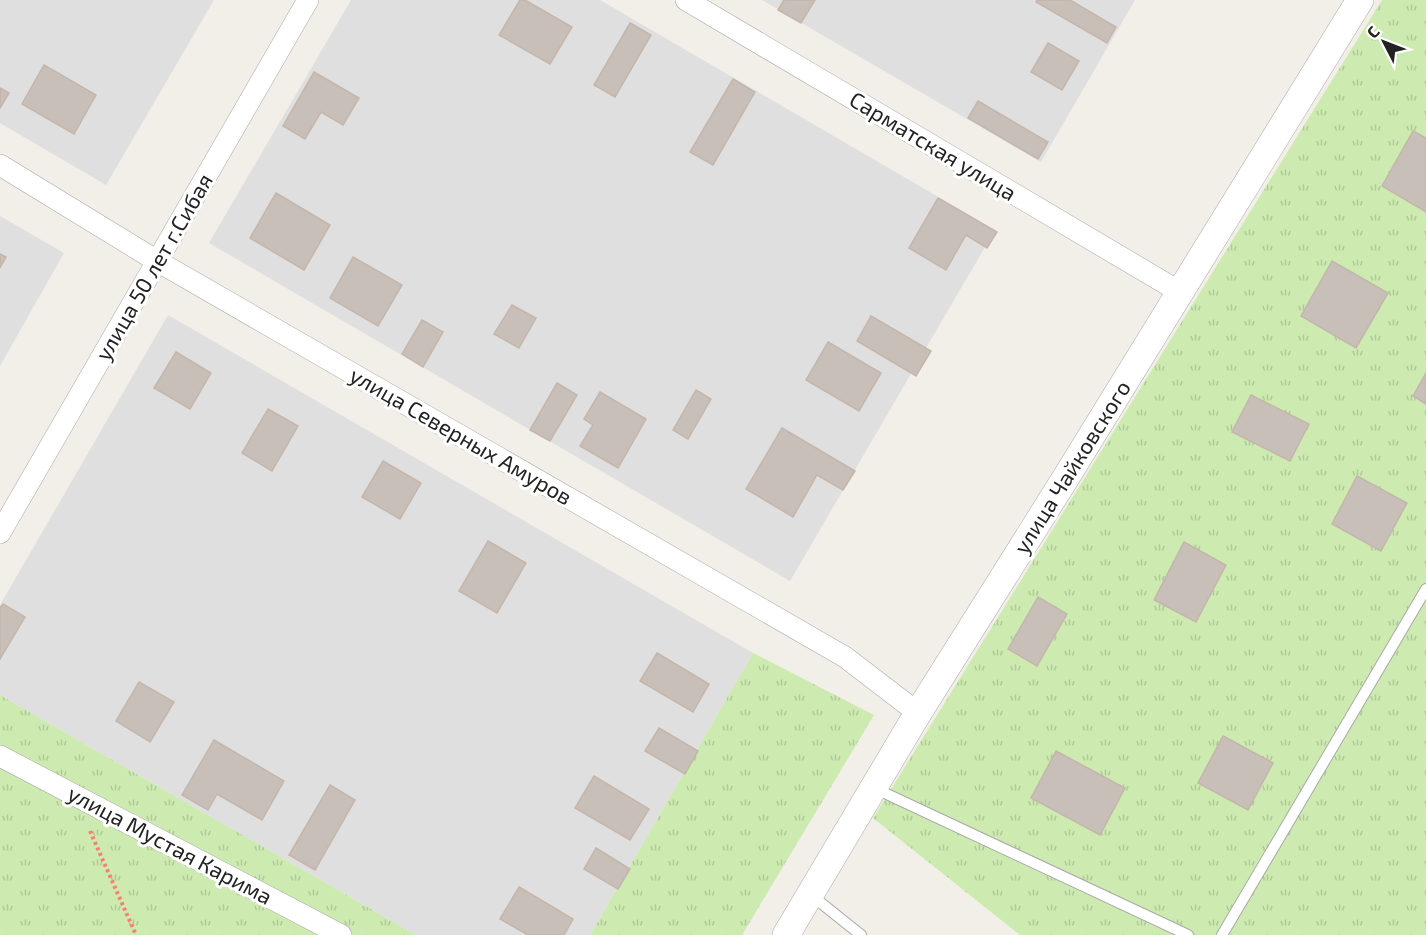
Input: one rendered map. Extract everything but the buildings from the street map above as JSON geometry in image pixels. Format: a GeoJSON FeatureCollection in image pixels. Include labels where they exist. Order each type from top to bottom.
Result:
{"type":"FeatureCollection","features":[{"type":"Feature","properties":{"kind":"street","name":"улица 50 лет г.Сибая"},"geometry":{"type":"LineString","coordinates":[[0,533],[308,0]]}},
{"type":"Feature","properties":{"kind":"street","name":"Сарматская улица"},"geometry":{"type":"LineString","coordinates":[[686,0],[1180,292]]}},
{"type":"Feature","properties":{"kind":"street","name":"улица Чайковского"},"geometry":{"type":"LineString","coordinates":[[786,935],[918,713],[1360,0]]}},
{"type":"Feature","properties":{"kind":"street","name":"улица Северных Амуров"},"geometry":{"type":"LineString","coordinates":[[0,165],[158,261],[845,657],[918,713]]}},
{"type":"Feature","properties":{"kind":"street","name":"улица Мустая Карима"},"geometry":{"type":"LineString","coordinates":[[0,756],[340,935]]}},
{"type":"Feature","properties":{"kind":"lane"},"geometry":{"type":"LineString","coordinates":[[1222,935],[1426,589]]}},
{"type":"Feature","properties":{"kind":"lane"},"geometry":{"type":"LineString","coordinates":[[874,788],[1188,935]]}},
{"type":"Feature","properties":{"kind":"lane"},"geometry":{"type":"LineString","coordinates":[[811,895],[861,935]]}},
{"type":"Feature","properties":{"kind":"path"},"geometry":{"type":"LineString","coordinates":[[86,822],[136,935]]}},
{"type":"Feature","properties":{"kind":"shaded area"},"geometry":{"type":"Polygon","coordinates":[[[0,0],[214,0],[106,185],[0,123],[0,0]]]}},
{"type":"Feature","properties":{"kind":"shaded area"},"geometry":{"type":"Polygon","coordinates":[[[351,0],[600,0],[995,230],[790,581],[209,243],[351,0]]]}},
{"type":"Feature","properties":{"kind":"shaded area"},"geometry":{"type":"Polygon","coordinates":[[[762,0],[1135,0],[1041,162],[762,0]]]}},
{"type":"Feature","properties":{"kind":"shaded area"},"geometry":{"type":"Polygon","coordinates":[[[0,216],[64,253],[0,366],[0,216]]]}},
{"type":"Feature","properties":{"kind":"shaded area"},"geometry":{"type":"Polygon","coordinates":[[[168,315],[753,653],[590,935],[416,935],[0,695],[0,605],[168,315]]]}},
{"type":"Feature","properties":{"kind":"green space"},"geometry":{"type":"Polygon","coordinates":[[[1382,0],[1426,0],[1426,935],[1020,935],[873,818],[1382,0]]]}},
{"type":"Feature","properties":{"kind":"green space"},"geometry":{"type":"Polygon","coordinates":[[[753,653],[874,715],[742,935],[590,935],[753,653]]]}},
{"type":"Feature","properties":{"kind":"green space"},"geometry":{"type":"Polygon","coordinates":[[[0,695],[416,935],[0,935],[0,695]]]}}]}
